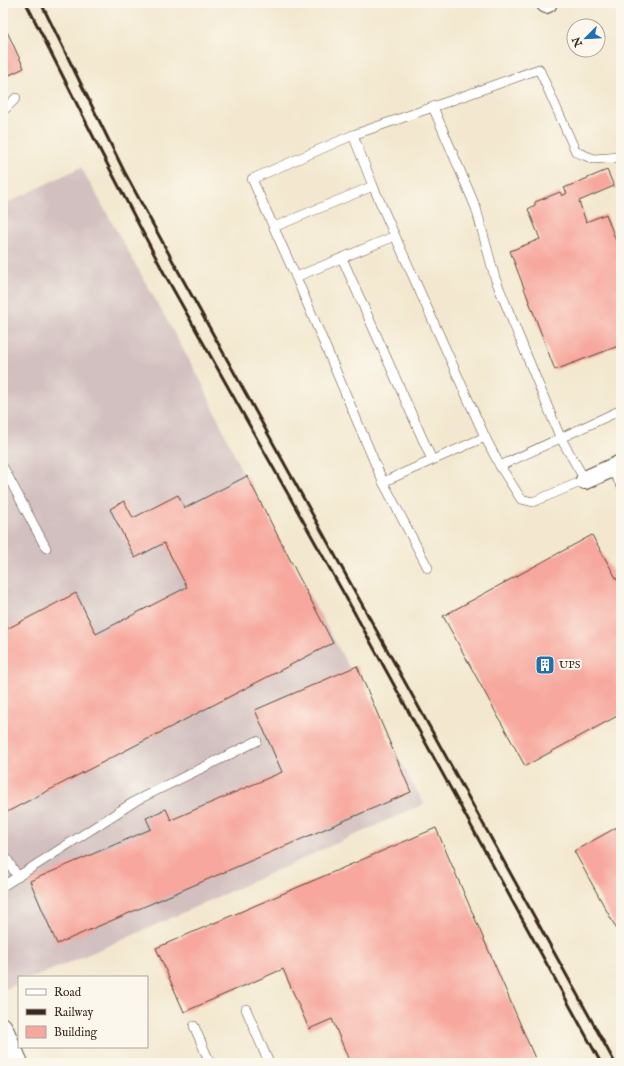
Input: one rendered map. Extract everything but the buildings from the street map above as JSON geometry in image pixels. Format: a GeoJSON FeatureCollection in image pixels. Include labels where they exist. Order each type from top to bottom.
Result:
{"type":"FeatureCollection","features":[{"type":"Feature","properties":{"kind":"street"},"geometry":{"type":"LineString","coordinates":[[585,480],[616,466]]}},
{"type":"Feature","properties":{"kind":"street"},"geometry":{"type":"LineString","coordinates":[[5,1036],[19,1063]]}},
{"type":"Feature","properties":{"kind":"lane"},"geometry":{"type":"LineString","coordinates":[[428,568],[383,482],[296,277],[252,179],[353,135],[540,69],[576,152],[594,159],[621,157]]}},
{"type":"Feature","properties":{"kind":"lane"},"geometry":{"type":"LineString","coordinates":[[3,111],[16,98]]}},
{"type":"Feature","properties":{"kind":"lane"},"geometry":{"type":"LineString","coordinates":[[353,135],[373,186],[485,437],[520,499],[533,502],[585,480],[560,437],[495,278],[476,208],[433,107]]}},
{"type":"Feature","properties":{"kind":"lane"},"geometry":{"type":"LineString","coordinates":[[274,227],[373,186]]}},
{"type":"Feature","properties":{"kind":"lane"},"geometry":{"type":"LineString","coordinates":[[296,277],[395,236]]}},
{"type":"Feature","properties":{"kind":"lane"},"geometry":{"type":"LineString","coordinates":[[342,258],[432,460]]}},
{"type":"Feature","properties":{"kind":"lane"},"geometry":{"type":"LineString","coordinates":[[500,466],[621,410]]}},
{"type":"Feature","properties":{"kind":"lane"},"geometry":{"type":"LineString","coordinates":[[383,482],[485,437]]}},
{"type":"Feature","properties":{"kind":"lane"},"geometry":{"type":"LineString","coordinates":[[616,466],[621,485]]}},
{"type":"Feature","properties":{"kind":"lane"},"geometry":{"type":"LineString","coordinates":[[3,467],[46,548]]}},
{"type":"Feature","properties":{"kind":"lane"},"geometry":{"type":"LineString","coordinates":[[3,886],[137,800],[257,741]]}},
{"type":"Feature","properties":{"kind":"lane"},"geometry":{"type":"LineString","coordinates":[[3,853],[18,877]]}},
{"type":"Feature","properties":{"kind":"lane"},"geometry":{"type":"LineString","coordinates":[[246,1009],[269,1063]]}},
{"type":"Feature","properties":{"kind":"lane"},"geometry":{"type":"LineString","coordinates":[[194,1026],[210,1063]]}},
{"type":"Feature","properties":{"kind":"shaded area"},"geometry":{"type":"Polygon","coordinates":[[[81,167],[202,383],[242,472],[424,804],[122,940],[37,976],[18,976],[18,984],[6,989],[3,981],[3,205],[81,167]]]}},
{"type":"Feature","properties":{"kind":"railway"},"geometry":{"type":"LineString","coordinates":[[26,3],[164,273],[348,601],[601,1063]]}},
{"type":"Feature","properties":{"kind":"railway"},"geometry":{"type":"LineString","coordinates":[[41,3],[124,171],[615,1063]]}},
{"type":"Feature","properties":{"kind":"place","name":"UPS"},"geometry":{"type":"Point","coordinates":[545,665]}}]}
